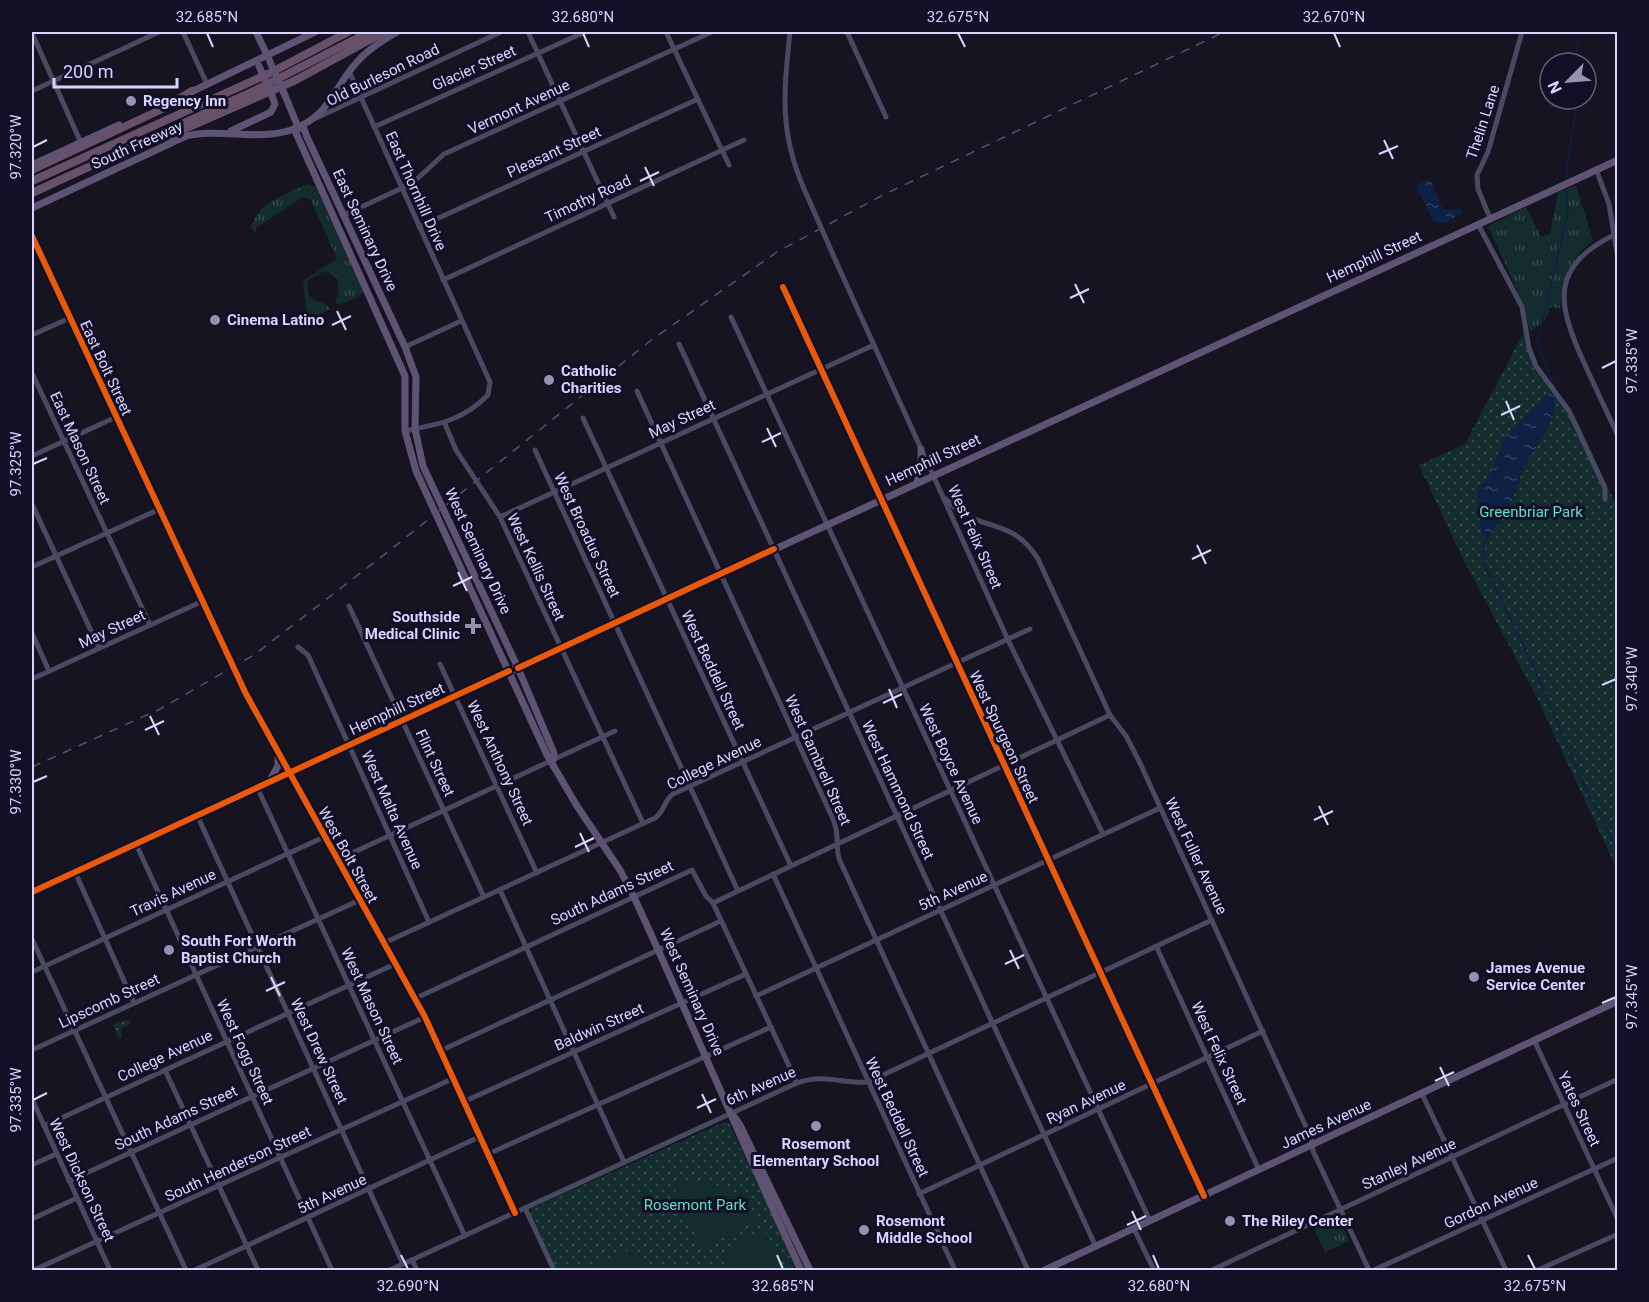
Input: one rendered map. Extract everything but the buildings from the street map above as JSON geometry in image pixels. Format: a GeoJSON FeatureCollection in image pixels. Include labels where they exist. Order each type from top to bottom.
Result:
{"type":"FeatureCollection","features":[{"type":"Feature","properties":{"kind":"highway","name":"South Freeway"},"geometry":{"type":"LineString","coordinates":[[32,181],[270,73],[348,32]]}},
{"type":"Feature","properties":{"kind":"highway","name":"South Freeway"},"geometry":{"type":"LineString","coordinates":[[32,193],[280,78],[369,32]]}},
{"type":"Feature","properties":{"kind":"highway"},"geometry":{"type":"LineString","coordinates":[[135,144],[166,137],[265,95],[384,32]]}},
{"type":"Feature","properties":{"kind":"highway"},"geometry":{"type":"LineString","coordinates":[[32,170],[160,110],[192,92]]}},
{"type":"Feature","properties":{"kind":"main road","name":"East Seminary Drive"},"geometry":{"type":"LineString","coordinates":[[256,32],[298,127],[296,133],[389,334]]}},
{"type":"Feature","properties":{"kind":"main road","name":"South Freeway"},"geometry":{"type":"LineString","coordinates":[[32,165],[207,84],[269,59],[315,32]]}},
{"type":"Feature","properties":{"kind":"main road","name":"South Freeway"},"geometry":{"type":"LineString","coordinates":[[32,208],[186,136],[210,132],[265,135],[298,127],[307,122],[335,96],[349,71],[366,53],[397,32]]}},
{"type":"Feature","properties":{"kind":"main road"},"geometry":{"type":"LineString","coordinates":[[229,132],[271,112],[275,104],[258,64]]}},
{"type":"Feature","properties":{"kind":"main road","name":"East Seminary Drive"},"geometry":{"type":"LineString","coordinates":[[298,127],[304,129],[405,347]]}},
{"type":"Feature","properties":{"kind":"main road","name":"Hemphill Street"},"geometry":{"type":"LineString","coordinates":[[32,892],[1617,159]]}},
{"type":"Feature","properties":{"kind":"main road"},"geometry":{"type":"LineString","coordinates":[[316,177],[323,181],[338,202]]}},
{"type":"Feature","properties":{"kind":"main road"},"geometry":{"type":"LineString","coordinates":[[365,261],[372,289],[371,296],[377,298],[390,316]]}},
{"type":"Feature","properties":{"kind":"main road"},"geometry":{"type":"LineString","coordinates":[[389,334],[398,345],[405,347]]}},
{"type":"Feature","properties":{"kind":"main road","name":"West Seminary Drive"},"geometry":{"type":"LineString","coordinates":[[389,334],[405,376],[405,431],[416,471],[547,754],[553,760],[569,794],[603,842],[633,895],[731,1113],[740,1125],[801,1270]]}},
{"type":"Feature","properties":{"kind":"main road","name":"West Seminary Drive"},"geometry":{"type":"LineString","coordinates":[[405,347],[417,384],[415,429],[427,477],[518,668],[554,753],[553,760]]}},
{"type":"Feature","properties":{"kind":"main road"},"geometry":{"type":"LineString","coordinates":[[917,483],[921,469],[921,449]]}},
{"type":"Feature","properties":{"kind":"main road"},"geometry":{"type":"LineString","coordinates":[[473,594],[482,592]]}},
{"type":"Feature","properties":{"kind":"main road"},"geometry":{"type":"LineString","coordinates":[[269,782],[278,766],[278,754]]}},
{"type":"Feature","properties":{"kind":"main road","name":"James Avenue"},"geometry":{"type":"LineString","coordinates":[[1045,1270],[1617,1001]]}},
{"type":"Feature","properties":{"kind":"main road","name":"West Seminary Drive"},"geometry":{"type":"LineString","coordinates":[[772,1200],[810,1270]]}},
{"type":"Feature","properties":{"kind":"street"},"geometry":{"type":"LineString","coordinates":[[32,32],[81,143]]}},
{"type":"Feature","properties":{"kind":"street"},"geometry":{"type":"LineString","coordinates":[[32,91],[159,32]]}},
{"type":"Feature","properties":{"kind":"street"},"geometry":{"type":"LineString","coordinates":[[183,32],[207,84]]}},
{"type":"Feature","properties":{"kind":"street","name":"Old Burleson Road"},"geometry":{"type":"LineString","coordinates":[[307,122],[361,99],[501,32]]}},
{"type":"Feature","properties":{"kind":"street"},"geometry":{"type":"LineString","coordinates":[[528,32],[614,217]]}},
{"type":"Feature","properties":{"kind":"street","name":"Glacier Street"},"geometry":{"type":"LineString","coordinates":[[374,127],[585,32]]}},
{"type":"Feature","properties":{"kind":"street"},"geometry":{"type":"LineString","coordinates":[[666,32],[729,165]]}},
{"type":"Feature","properties":{"kind":"street","name":"Vermont Avenue"},"geometry":{"type":"LineString","coordinates":[[344,214],[417,179],[444,154],[712,32]]}},
{"type":"Feature","properties":{"kind":"street","name":"West Felix Street"},"geometry":{"type":"LineString","coordinates":[[790,32],[783,107],[790,151],[800,182],[933,476],[946,499],[950,515],[1008,640],[1059,740],[1103,834]]}},
{"type":"Feature","properties":{"kind":"street"},"geometry":{"type":"LineString","coordinates":[[848,32],[886,117]]}},
{"type":"Feature","properties":{"kind":"street","name":"Thelin Lane"},"geometry":{"type":"LineString","coordinates":[[1490,218],[1478,189],[1477,175],[1488,152],[1522,32]]}},
{"type":"Feature","properties":{"kind":"street","name":"East Thornhill Drive"},"geometry":{"type":"LineString","coordinates":[[349,71],[490,386],[488,395],[481,402],[445,424]]}},
{"type":"Feature","properties":{"kind":"street","name":"Pleasant Street"},"geometry":{"type":"LineString","coordinates":[[419,227],[698,99]]}},
{"type":"Feature","properties":{"kind":"street","name":"Timothy Road"},"geometry":{"type":"LineString","coordinates":[[443,280],[744,140]]}},
{"type":"Feature","properties":{"kind":"street"},"geometry":{"type":"LineString","coordinates":[[1596,169],[1607,193],[1616,233],[1617,259]]}},
{"type":"Feature","properties":{"kind":"street"},"geometry":{"type":"LineString","coordinates":[[1478,224],[1521,307],[1529,348],[1545,381],[1563,403],[1605,488],[1605,499]]}},
{"type":"Feature","properties":{"kind":"street"},"geometry":{"type":"LineString","coordinates":[[1616,233],[1592,246],[1574,265],[1564,293],[1563,307],[1568,328],[1617,436]]}},
{"type":"Feature","properties":{"kind":"street","name":"East Bolt Street"},"geometry":{"type":"LineString","coordinates":[[32,236],[160,509]]}},
{"type":"Feature","properties":{"kind":"street","name":"West Spurgeon Street"},"geometry":{"type":"LineString","coordinates":[[783,287],[1204,1196]]}},
{"type":"Feature","properties":{"kind":"street","name":"West Boyce Avenue"},"geometry":{"type":"LineString","coordinates":[[731,316],[1150,1221]]}},
{"type":"Feature","properties":{"kind":"street"},"geometry":{"type":"LineString","coordinates":[[32,335],[70,318]]}},
{"type":"Feature","properties":{"kind":"street"},"geometry":{"type":"LineString","coordinates":[[405,347],[461,321]]}},
{"type":"Feature","properties":{"kind":"street","name":"West Hammond Street"},"geometry":{"type":"LineString","coordinates":[[679,344],[1096,1247]]}},
{"type":"Feature","properties":{"kind":"street","name":"May Street"},"geometry":{"type":"LineString","coordinates":[[500,517],[874,345]]}},
{"type":"Feature","properties":{"kind":"street","name":"East Mason Street"},"geometry":{"type":"LineString","coordinates":[[32,373],[106,533]]}},
{"type":"Feature","properties":{"kind":"street","name":"West Gambrell Street"},"geometry":{"type":"LineString","coordinates":[[637,391],[838,830],[840,861],[1028,1270]]}},
{"type":"Feature","properties":{"kind":"street"},"geometry":{"type":"LineString","coordinates":[[32,456],[116,417]]}},
{"type":"Feature","properties":{"kind":"street","name":"West Beddell Street"},"geometry":{"type":"LineString","coordinates":[[583,418],[791,866]]}},
{"type":"Feature","properties":{"kind":"street"},"geometry":{"type":"LineString","coordinates":[[405,431],[445,424]]}},
{"type":"Feature","properties":{"kind":"street","name":"West Kellis Street"},"geometry":{"type":"LineString","coordinates":[[445,424],[456,450],[500,517],[643,823]]}},
{"type":"Feature","properties":{"kind":"street","name":"West Broadus Street"},"geometry":{"type":"LineString","coordinates":[[535,450],[738,891]]}},
{"type":"Feature","properties":{"kind":"street","name":"West Fuller Avenue"},"geometry":{"type":"LineString","coordinates":[[946,499],[964,515],[1002,527],[1029,546],[1110,715],[1131,746],[1263,1031],[1312,1145],[1312,1151],[1369,1270]]}},
{"type":"Feature","properties":{"kind":"street"},"geometry":{"type":"LineString","coordinates":[[32,504],[99,648]]}},
{"type":"Feature","properties":{"kind":"street"},"geometry":{"type":"LineString","coordinates":[[32,567],[160,509]]}},
{"type":"Feature","properties":{"kind":"street","name":"West Bolt Street"},"geometry":{"type":"LineString","coordinates":[[160,509],[242,685],[288,773],[425,1017],[515,1213]]}},
{"type":"Feature","properties":{"kind":"street"},"geometry":{"type":"LineString","coordinates":[[958,528],[964,515]]}},
{"type":"Feature","properties":{"kind":"street"},"geometry":{"type":"LineString","coordinates":[[106,533],[150,625]]}},
{"type":"Feature","properties":{"kind":"street","name":"May Street"},"geometry":{"type":"LineString","coordinates":[[32,679],[203,601]]}},
{"type":"Feature","properties":{"kind":"street","name":"Flint Street"},"geometry":{"type":"LineString","coordinates":[[349,606],[484,897]]}},
{"type":"Feature","properties":{"kind":"street","name":"College Avenue"},"geometry":{"type":"LineString","coordinates":[[384,943],[643,823],[660,814],[667,798],[690,786],[1030,629]]}},
{"type":"Feature","properties":{"kind":"street"},"geometry":{"type":"LineString","coordinates":[[32,633],[49,671]]}},
{"type":"Feature","properties":{"kind":"street","name":"West Malta Avenue"},"geometry":{"type":"LineString","coordinates":[[298,647],[308,654],[429,922]]}},
{"type":"Feature","properties":{"kind":"street","name":"West Anthony Street"},"geometry":{"type":"LineString","coordinates":[[440,664],[537,873]]}},
{"type":"Feature","properties":{"kind":"street"},"geometry":{"type":"LineString","coordinates":[[797,1083],[713,903],[1110,715]]}},
{"type":"Feature","properties":{"kind":"street"},"geometry":{"type":"LineString","coordinates":[[337,860],[615,731]]}},
{"type":"Feature","properties":{"kind":"street","name":"West Mason Street"},"geometry":{"type":"LineString","coordinates":[[257,787],[465,1236]]}},
{"type":"Feature","properties":{"kind":"street","name":"5th Avenue"},"geometry":{"type":"LineString","coordinates":[[756,996],[1160,808]]}},
{"type":"Feature","properties":{"kind":"street","name":"West Drew Street"},"geometry":{"type":"LineString","coordinates":[[197,815],[403,1264]]}},
{"type":"Feature","properties":{"kind":"street","name":"Travis Avenue"},"geometry":{"type":"LineString","coordinates":[[32,972],[324,837]]}},
{"type":"Feature","properties":{"kind":"street","name":"West Fogg Street"},"geometry":{"type":"LineString","coordinates":[[136,844],[332,1270]]}},
{"type":"Feature","properties":{"kind":"street","name":"South Adams Street"},"geometry":{"type":"LineString","coordinates":[[414,999],[689,870],[695,871],[706,896],[713,903]]}},
{"type":"Feature","properties":{"kind":"street"},"geometry":{"type":"LineString","coordinates":[[75,872],[134,1003]]}},
{"type":"Feature","properties":{"kind":"street","name":"West Beddell Street"},"geometry":{"type":"LineString","coordinates":[[773,874],[955,1270]]}},
{"type":"Feature","properties":{"kind":"street"},"geometry":{"type":"LineString","coordinates":[[500,890],[624,1162]]}},
{"type":"Feature","properties":{"kind":"street","name":"Lipscomb Street"},"geometry":{"type":"LineString","coordinates":[[32,1050],[360,900]]}},
{"type":"Feature","properties":{"kind":"street"},"geometry":{"type":"LineString","coordinates":[[868,1082],[1212,920]]}},
{"type":"Feature","properties":{"kind":"street"},"geometry":{"type":"LineString","coordinates":[[440,1051],[721,921]]}},
{"type":"Feature","properties":{"kind":"street"},"geometry":{"type":"LineString","coordinates":[[32,939],[186,1270]]}},
{"type":"Feature","properties":{"kind":"street","name":"West Felix Street"},"geometry":{"type":"LineString","coordinates":[[1156,946],[1259,1170]]}},
{"type":"Feature","properties":{"kind":"street","name":"College Avenue"},"geometry":{"type":"LineString","coordinates":[[44,1126],[395,964]]}},
{"type":"Feature","properties":{"kind":"street","name":"Baldwin Street"},"geometry":{"type":"LineString","coordinates":[[463,1102],[746,974]]}},
{"type":"Feature","properties":{"kind":"street","name":"South Adams Street"},"geometry":{"type":"LineString","coordinates":[[69,1181],[425,1017]]}},
{"type":"Feature","properties":{"kind":"street"},"geometry":{"type":"LineString","coordinates":[[488,1154],[771,1027]]}},
{"type":"Feature","properties":{"kind":"street","name":"Ryan Avenue"},"geometry":{"type":"LineString","coordinates":[[919,1194],[1263,1031]]}},
{"type":"Feature","properties":{"kind":"street","name":"Yates Street"},"geometry":{"type":"LineString","coordinates":[[1534,1040],[1617,1220]]}},
{"type":"Feature","properties":{"kind":"street"},"geometry":{"type":"LineString","coordinates":[[165,1070],[258,1270]]}},
{"type":"Feature","properties":{"kind":"street","name":"6th Avenue"},"geometry":{"type":"LineString","coordinates":[[390,1270],[797,1083],[810,1078],[828,1077],[868,1082]]}},
{"type":"Feature","properties":{"kind":"street","name":"South Henderson Street"},"geometry":{"type":"LineString","coordinates":[[34,1270],[452,1079]]}},
{"type":"Feature","properties":{"kind":"street","name":"Stanley Avenue"},"geometry":{"type":"LineString","coordinates":[[1212,1270],[1617,1079]]}},
{"type":"Feature","properties":{"kind":"street"},"geometry":{"type":"LineString","coordinates":[[1422,1094],[1506,1270]]}},
{"type":"Feature","properties":{"kind":"street","name":"West Dickson Street"},"geometry":{"type":"LineString","coordinates":[[32,1102],[110,1270]]}},
{"type":"Feature","properties":{"kind":"street","name":"5th Avenue"},"geometry":{"type":"LineString","coordinates":[[195,1270],[479,1137]]}},
{"type":"Feature","properties":{"kind":"street"},"geometry":{"type":"LineString","coordinates":[[32,1165],[56,1154]]}},
{"type":"Feature","properties":{"kind":"street","name":"Gordon Avenue"},"geometry":{"type":"LineString","coordinates":[[1374,1270],[1617,1158]]}},
{"type":"Feature","properties":{"kind":"street"},"geometry":{"type":"LineString","coordinates":[[32,1219],[77,1198]]}},
{"type":"Feature","properties":{"kind":"street"},"geometry":{"type":"LineString","coordinates":[[525,1208],[551,1270]]}},
{"type":"Feature","properties":{"kind":"street"},"geometry":{"type":"LineString","coordinates":[[1134,1229],[1154,1270]]}},
{"type":"Feature","properties":{"kind":"street"},"geometry":{"type":"LineString","coordinates":[[1538,1270],[1617,1234]]}},
{"type":"Feature","properties":{"kind":"street"},"geometry":{"type":"LineString","coordinates":[[412,1260],[417,1270]]}},
{"type":"Feature","properties":{"kind":"street"},"geometry":{"type":"LineString","coordinates":[[1228,1263],[1232,1270]]}},
{"type":"Feature","properties":{"kind":"green space"},"geometry":{"type":"Polygon","coordinates":[[[308,184],[316,187],[363,291],[360,296],[339,305],[335,302],[339,293],[337,278],[325,271],[308,280],[307,289],[311,298],[327,305],[330,309],[313,318],[307,315],[303,281],[337,259],[311,200],[303,197],[256,228],[256,233],[251,227],[260,211],[267,205],[308,184]]]}},
{"type":"Feature","properties":{"kind":"green space"},"geometry":{"type":"Polygon","coordinates":[[[1576,185],[1593,240],[1578,255],[1569,270],[1565,279],[1560,308],[1550,307],[1546,319],[1530,332],[1525,308],[1488,226],[1526,207],[1541,237],[1550,234],[1558,192],[1576,185]]]}},
{"type":"Feature","properties":{"kind":"green space","name":"Greenbriar Park"},"geometry":{"type":"Polygon","coordinates":[[[1524,332],[1532,362],[1539,376],[1573,412],[1617,507],[1617,869],[1537,698],[1463,559],[1419,465],[1465,444],[1524,332]]]}},
{"type":"Feature","properties":{"kind":"green space"},"geometry":{"type":"Polygon","coordinates":[[[129,1019],[131,1023],[121,1029],[122,1038],[119,1039],[113,1025],[129,1019]]]}},
{"type":"Feature","properties":{"kind":"green space","name":"Rosemont Park"},"geometry":{"type":"Polygon","coordinates":[[[724,1122],[729,1123],[799,1270],[557,1270],[530,1212],[532,1208],[724,1122]]]}},
{"type":"Feature","properties":{"kind":"green space"},"geometry":{"type":"Polygon","coordinates":[[[709,1182],[742,1196],[756,1221],[705,1246],[700,1244],[672,1184],[709,1182]]]}},
{"type":"Feature","properties":{"kind":"green space"},"geometry":{"type":"Polygon","coordinates":[[[1338,1217],[1349,1241],[1325,1252],[1314,1229],[1338,1217]]]}},
{"type":"Feature","properties":{"kind":"green space"},"geometry":{"type":"Polygon","coordinates":[[[764,1230],[783,1270],[734,1270],[724,1249],[764,1230]]]}},
{"type":"Feature","properties":{"kind":"green space"},"geometry":{"type":"Polygon","coordinates":[[[634,1248],[644,1270],[585,1270],[634,1248]]]}},
{"type":"Feature","properties":{"kind":"water"},"geometry":{"type":"Polygon","coordinates":[[[1427,180],[1431,181],[1443,210],[1461,209],[1463,212],[1444,224],[1433,220],[1416,186],[1427,180]]]}},
{"type":"Feature","properties":{"kind":"water"},"geometry":{"type":"Polygon","coordinates":[[[1551,391],[1554,407],[1548,427],[1525,467],[1507,509],[1488,538],[1484,537],[1481,531],[1477,489],[1489,475],[1502,444],[1501,441],[1551,391]]]}},
{"type":"Feature","properties":{"kind":"waterway"},"geometry":{"type":"LineString","coordinates":[[1577,51],[1579,32]]}},
{"type":"Feature","properties":{"kind":"waterway"},"geometry":{"type":"LineString","coordinates":[[1567,181],[1576,111]]}},
{"type":"Feature","properties":{"kind":"waterway"},"geometry":{"type":"LineString","coordinates":[[1554,387],[1537,342],[1568,214],[1567,185]]}},
{"type":"Feature","properties":{"kind":"waterway"},"geometry":{"type":"LineString","coordinates":[[1486,536],[1485,566],[1532,664],[1590,799],[1598,810],[1618,852]]}},
{"type":"Feature","properties":{"kind":"railway"},"geometry":{"type":"LineString","coordinates":[[32,767],[160,709],[254,655],[389,551],[650,341],[777,252],[881,196],[1224,32]]}},
{"type":"Feature","properties":{"kind":"cycle path"},"geometry":{"type":"LineString","coordinates":[[32,236],[246,694],[425,1017],[515,1213]]}},
{"type":"Feature","properties":{"kind":"cycle path"},"geometry":{"type":"LineString","coordinates":[[783,287],[1204,1196]]}},
{"type":"Feature","properties":{"kind":"cycle path"},"geometry":{"type":"LineString","coordinates":[[518,668],[774,549]]}},
{"type":"Feature","properties":{"kind":"cycle path"},"geometry":{"type":"LineString","coordinates":[[32,892],[509,671]]}},
{"type":"Feature","properties":{"kind":"place","name":"Regency Inn"},"geometry":{"type":"Point","coordinates":[131,101]}},
{"type":"Feature","properties":{"kind":"place","name":"Cinema Latino"},"geometry":{"type":"Point","coordinates":[215,320]}},
{"type":"Feature","properties":{"kind":"place","name":"Catholic Charities"},"geometry":{"type":"Point","coordinates":[549,380]}},
{"type":"Feature","properties":{"kind":"place","name":"Southside Medical Clinic"},"geometry":{"type":"Point","coordinates":[473,626]}},
{"type":"Feature","properties":{"kind":"place","name":"South Fort Worth Baptist Church"},"geometry":{"type":"Point","coordinates":[169,950]}},
{"type":"Feature","properties":{"kind":"place","name":"James Avenue Service Center"},"geometry":{"type":"Point","coordinates":[1474,977]}},
{"type":"Feature","properties":{"kind":"place","name":"Rosemont Elementary School"},"geometry":{"type":"Point","coordinates":[816,1126]}},
{"type":"Feature","properties":{"kind":"place","name":"The Riley Center"},"geometry":{"type":"Point","coordinates":[1230,1221]}},
{"type":"Feature","properties":{"kind":"place","name":"Rosemont Middle School"},"geometry":{"type":"Point","coordinates":[864,1230]}}]}
